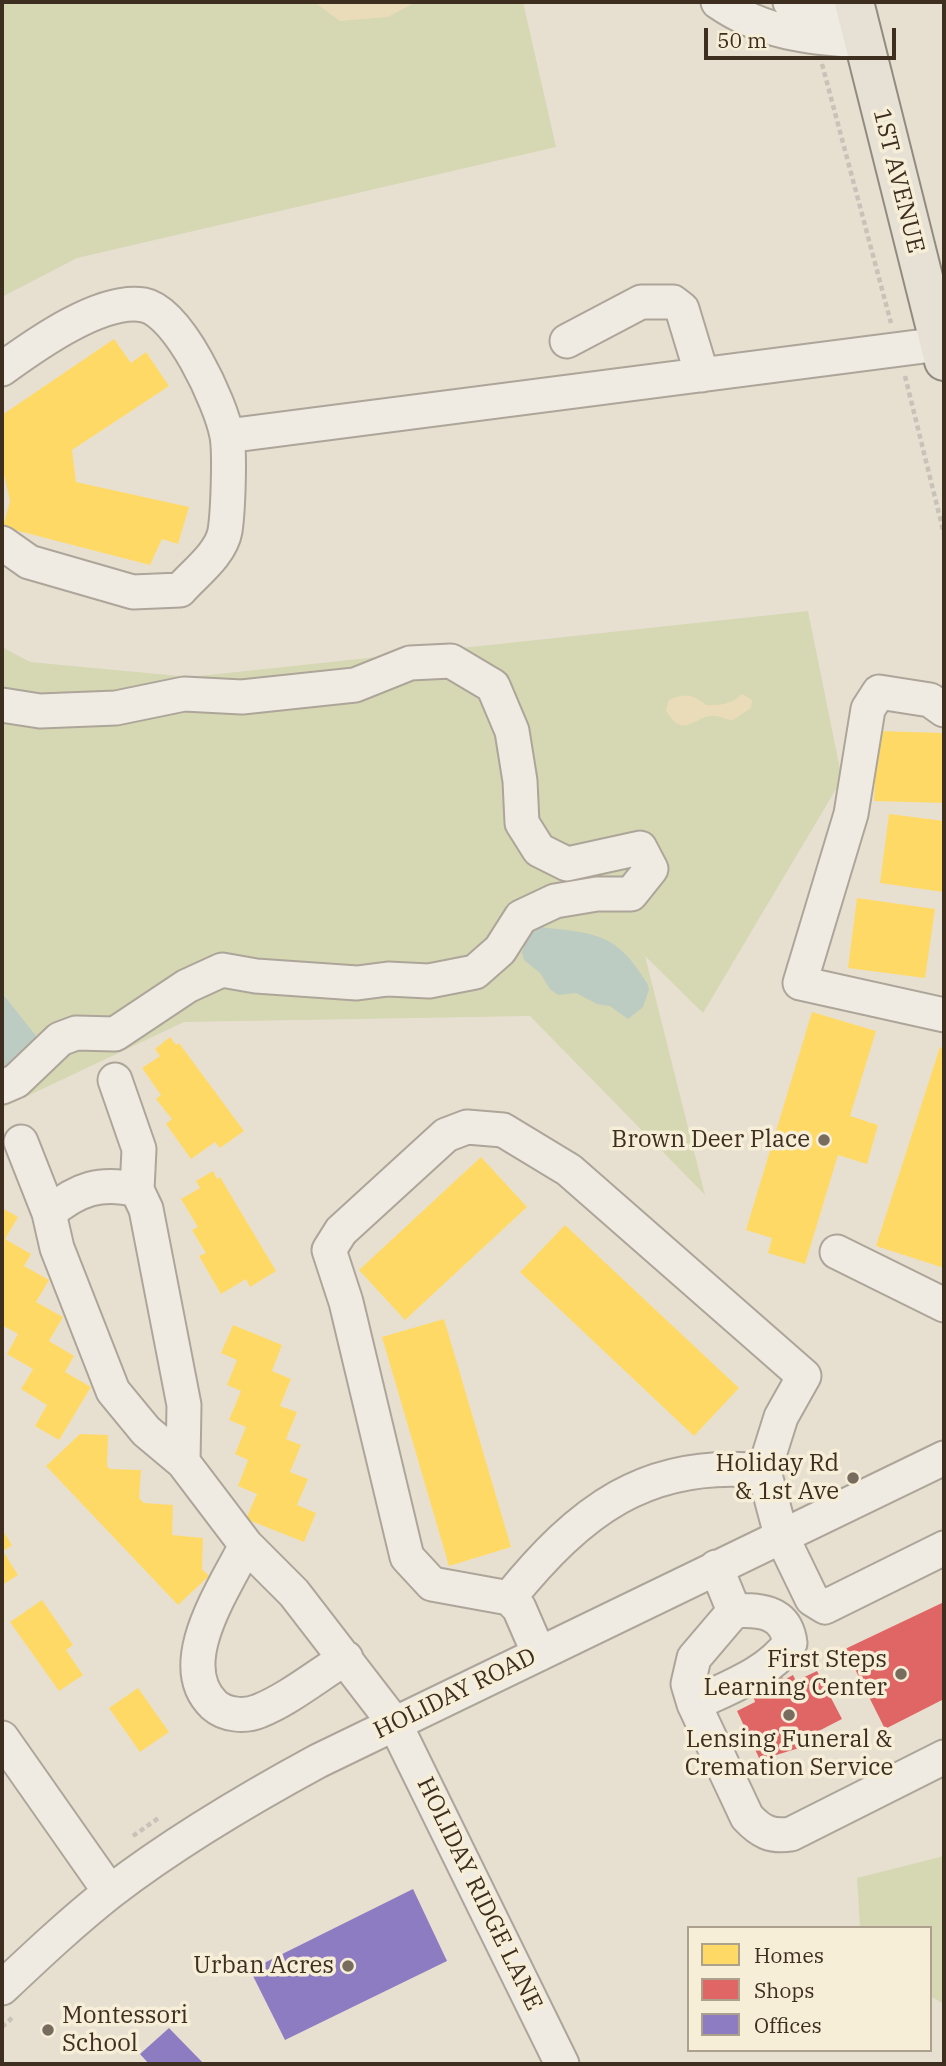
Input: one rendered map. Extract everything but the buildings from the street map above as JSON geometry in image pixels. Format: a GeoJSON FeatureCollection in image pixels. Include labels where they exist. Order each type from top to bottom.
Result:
{"type":"FeatureCollection","features":[{"type":"Feature","properties":{"kind":"main road","name":"1ST AVENUE"},"geometry":{"type":"LineString","coordinates":[[857,17],[942,352]]}},
{"type":"Feature","properties":{"kind":"street"},"geometry":{"type":"LineString","coordinates":[[718,2],[770,29],[816,38],[857,17]]}},
{"type":"Feature","properties":{"kind":"street"},"geometry":{"type":"LineString","coordinates":[[790,2],[857,17]]}},
{"type":"Feature","properties":{"kind":"street"},"geometry":{"type":"LineString","coordinates":[[567,341],[641,302],[673,302],[682,310],[702,374]]}},
{"type":"Feature","properties":{"kind":"street"},"geometry":{"type":"LineString","coordinates":[[2,369],[86,316],[122,305],[143,305],[156,309],[172,322],[198,365],[227,436],[225,532],[217,550],[180,590],[133,592],[29,562],[2,543]]}},
{"type":"Feature","properties":{"kind":"street"},"geometry":{"type":"LineString","coordinates":[[227,436],[898,350],[942,352]]}},
{"type":"Feature","properties":{"kind":"street"},"geometry":{"type":"LineString","coordinates":[[2,705],[40,711],[116,708],[184,694],[242,697],[355,685],[410,663],[451,661],[493,687],[512,731],[520,781],[522,823],[539,850],[567,864],[640,848],[651,869],[632,894],[597,894],[555,901],[521,917],[500,950],[475,972],[429,981],[388,979],[357,982],[256,976],[222,970],[187,986],[115,1034],[76,1033],[60,1039],[16,1081],[2,1087]]}},
{"type":"Feature","properties":{"kind":"street"},"geometry":{"type":"LineString","coordinates":[[944,710],[930,700],[879,692],[868,709],[851,814],[800,983],[944,1015]]}},
{"type":"Feature","properties":{"kind":"street"},"geometry":{"type":"LineString","coordinates":[[115,1080],[139,1149],[136,1190],[146,1209],[184,1405],[183,1462]]}},
{"type":"Feature","properties":{"kind":"street"},"geometry":{"type":"LineString","coordinates":[[539,1654],[519,1608],[509,1598],[432,1584],[407,1557],[346,1302],[329,1250],[341,1231],[446,1135],[467,1128],[503,1130],[569,1170],[804,1376],[781,1418],[764,1471],[781,1535],[812,1599],[825,1607],[944,1548]]}},
{"type":"Feature","properties":{"kind":"street","name":"HOLIDAY RIDGE LANE"},"geometry":{"type":"LineString","coordinates":[[21,1142],[49,1213],[57,1248],[114,1391],[146,1432],[183,1462],[246,1545],[295,1593],[395,1724],[562,2064]]}},
{"type":"Feature","properties":{"kind":"street"},"geometry":{"type":"LineString","coordinates":[[49,1213],[70,1195],[113,1184],[136,1190]]}},
{"type":"Feature","properties":{"kind":"street"},"geometry":{"type":"LineString","coordinates":[[836,1252],[944,1305]]}},
{"type":"Feature","properties":{"kind":"street","name":"HOLIDAY ROAD"},"geometry":{"type":"LineString","coordinates":[[10,2000],[110,1892],[187,1837],[252,1797],[395,1724],[944,1458]]}},
{"type":"Feature","properties":{"kind":"street"},"geometry":{"type":"LineString","coordinates":[[509,1598],[544,1556],[587,1516],[629,1490],[687,1474],[735,1468],[764,1471]]}},
{"type":"Feature","properties":{"kind":"street"},"geometry":{"type":"LineString","coordinates":[[246,1545],[197,1654],[196,1676],[203,1694],[219,1709],[238,1715],[258,1712],[346,1658]]}},
{"type":"Feature","properties":{"kind":"street"},"geometry":{"type":"LineString","coordinates":[[716,1567],[734,1611]]}},
{"type":"Feature","properties":{"kind":"street"},"geometry":{"type":"LineString","coordinates":[[694,1704],[754,1675],[782,1654],[790,1643],[784,1623],[770,1614],[754,1609],[734,1611],[694,1658],[688,1684],[694,1704],[747,1817],[757,1827],[773,1836],[791,1834],[944,1757]]}},
{"type":"Feature","properties":{"kind":"street"},"geometry":{"type":"LineString","coordinates":[[2,1738],[110,1892]]}},
{"type":"Feature","properties":{"kind":"path"},"geometry":{"type":"LineString","coordinates":[[816,38],[944,534]]}},
{"type":"Feature","properties":{"kind":"path"},"geometry":{"type":"LineString","coordinates":[[2,2027],[10,2000]]}},
{"type":"Feature","properties":{"kind":"green space"},"geometry":{"type":"Polygon","coordinates":[[[2,2],[523,2],[556,147],[77,258],[2,297],[2,2]]]}},
{"type":"Feature","properties":{"kind":"green space"},"geometry":{"type":"Polygon","coordinates":[[[808,611],[842,779],[703,1013],[645,956],[705,1195],[530,1016],[184,1022],[2,1108],[2,647],[30,662],[190,677],[808,611]]]}},
{"type":"Feature","properties":{"kind":"green space"},"geometry":{"type":"Polygon","coordinates":[[[944,1856],[944,2004],[932,1997],[932,1926],[860,1926],[857,1878],[944,1856]]]}},
{"type":"Feature","properties":{"kind":"sand"},"geometry":{"type":"Polygon","coordinates":[[[314,2],[414,3],[388,17],[340,21],[314,2]]]}},
{"type":"Feature","properties":{"kind":"sand"},"geometry":{"type":"Polygon","coordinates":[[[742,694],[752,700],[751,708],[733,720],[709,716],[684,726],[672,720],[666,710],[669,700],[679,696],[697,699],[706,705],[716,705],[730,702],[742,694]]]}},
{"type":"Feature","properties":{"kind":"shaded area"},"geometry":{"type":"Polygon","coordinates":[[[541,927],[590,934],[614,944],[625,953],[647,983],[649,989],[643,1007],[628,1019],[610,1006],[597,1004],[576,993],[558,995],[550,989],[540,973],[524,960],[522,953],[529,933],[541,927]]]}},
{"type":"Feature","properties":{"kind":"shaded area"},"geometry":{"type":"Polygon","coordinates":[[[2,993],[40,1041],[2,1073],[2,993]]]}},
{"type":"Feature","properties":{"kind":"place","name":"Brown Deer Place"},"geometry":{"type":"Point","coordinates":[824,1140]}},
{"type":"Feature","properties":{"kind":"place","name":"Holiday Rd & 1st Ave"},"geometry":{"type":"Point","coordinates":[853,1478]}},
{"type":"Feature","properties":{"kind":"place","name":"First Steps Learning Center"},"geometry":{"type":"Point","coordinates":[901,1674]}},
{"type":"Feature","properties":{"kind":"place","name":"Lensing Funeral & Cremation Service"},"geometry":{"type":"Point","coordinates":[789,1715]}},
{"type":"Feature","properties":{"kind":"place","name":"Urban Acres"},"geometry":{"type":"Point","coordinates":[348,1966]}},
{"type":"Feature","properties":{"kind":"place","name":"Montessori School"},"geometry":{"type":"Point","coordinates":[48,2030]}}]}
